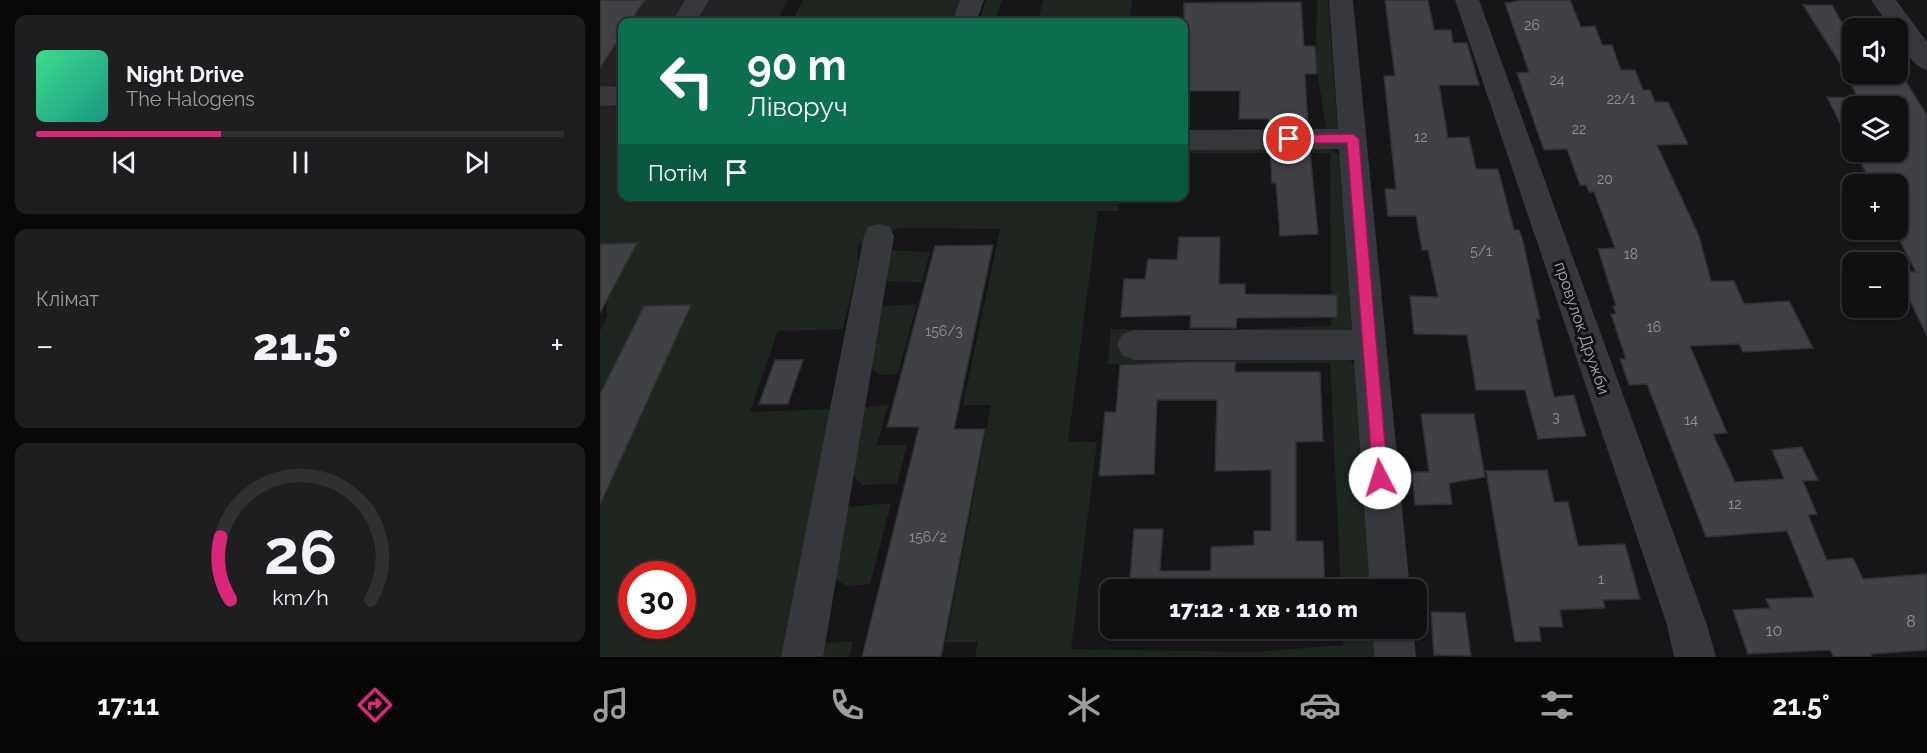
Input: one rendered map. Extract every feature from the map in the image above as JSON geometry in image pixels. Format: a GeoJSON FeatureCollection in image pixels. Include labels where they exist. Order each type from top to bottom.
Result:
{"type":"FeatureCollection","features":[{"type":"Feature","properties":{"kind":"street"},"geometry":{"type":"LineString","coordinates":[[686,18],[697,0]]}},
{"type":"Feature","properties":{"kind":"street"},"geometry":{"type":"LineString","coordinates":[[965,18],[972,0]]}},
{"type":"Feature","properties":{"kind":"street"},"geometry":{"type":"LineString","coordinates":[[1341,0],[1389,579]]}},
{"type":"Feature","properties":{"kind":"street","name":"провулок Дружби"},"geometry":{"type":"LineString","coordinates":[[1467,0],[1688,625],[1695,657]]}},
{"type":"Feature","properties":{"kind":"street"},"geometry":{"type":"LineString","coordinates":[[1883,0],[1927,61]]}},
{"type":"Feature","properties":{"kind":"street"},"geometry":{"type":"LineString","coordinates":[[600,96],[618,96]]}},
{"type":"Feature","properties":{"kind":"street"},"geometry":{"type":"LineString","coordinates":[[1188,140],[1353,139]]}},
{"type":"Feature","properties":{"kind":"street"},"geometry":{"type":"LineString","coordinates":[[802,657],[879,237]]}},
{"type":"Feature","properties":{"kind":"street"},"geometry":{"type":"LineString","coordinates":[[1134,345],[1369,345]]}},
{"type":"Feature","properties":{"kind":"street"},"geometry":{"type":"LineString","coordinates":[[1394,639],[1395,657]]}},
{"type":"Feature","properties":{"kind":"shaded area"},"geometry":{"type":"Polygon","coordinates":[[[600,0],[788,0],[778,18],[618,18],[618,137],[600,137],[600,0]]]}},
{"type":"Feature","properties":{"kind":"shaded area"},"geometry":{"type":"Polygon","coordinates":[[[803,0],[965,0],[959,18],[794,18],[803,0]]]}},
{"type":"Feature","properties":{"kind":"shaded area"},"geometry":{"type":"Polygon","coordinates":[[[986,0],[1002,0],[996,18],[980,18],[986,0]]]}},
{"type":"Feature","properties":{"kind":"shaded area"},"geometry":{"type":"Polygon","coordinates":[[[1043,0],[1132,0],[1130,18],[1039,18],[1043,0]]]}},
{"type":"Feature","properties":{"kind":"shaded area"},"geometry":{"type":"Polygon","coordinates":[[[1317,0],[1328,0],[1338,137],[1188,137],[1188,132],[1327,133],[1316,65],[1317,0]]]}},
{"type":"Feature","properties":{"kind":"shaded area"},"geometry":{"type":"Polygon","coordinates":[[[600,137],[618,137],[618,201],[1118,201],[1119,211],[1098,211],[1068,441],[1097,442],[1071,649],[1254,652],[1343,645],[1343,639],[1375,639],[1376,657],[975,657],[978,642],[946,642],[991,405],[963,405],[1000,229],[899,228],[857,246],[858,263],[843,329],[778,331],[750,412],[831,409],[781,657],[600,657],[600,505],[691,305],[644,306],[600,394],[600,331],[607,317],[606,305],[600,305],[600,291],[612,291],[636,244],[600,244],[600,137]]]}},
{"type":"Feature","properties":{"kind":"shaded area"},"geometry":{"type":"Polygon","coordinates":[[[1326,146],[1340,156],[1352,332],[1130,332],[1127,358],[1343,356],[1357,365],[1370,579],[1341,579],[1330,363],[1108,364],[1111,329],[1190,331],[1331,326],[1330,153],[1188,153],[1188,149],[1326,146]]]}},
{"type":"Feature","properties":{"kind":"shaded area"},"geometry":{"type":"Polygon","coordinates":[[[886,250],[930,252],[922,282],[875,281],[886,250]]]}},
{"type":"Feature","properties":{"kind":"shaded area"},"geometry":{"type":"Polygon","coordinates":[[[917,304],[898,374],[880,375],[861,359],[868,307],[917,304]]]}},
{"type":"Feature","properties":{"kind":"shaded area"},"geometry":{"type":"Polygon","coordinates":[[[888,405],[877,445],[907,445],[897,484],[862,485],[842,463],[852,409],[888,405]]]}},
{"type":"Feature","properties":{"kind":"shaded area"},"geometry":{"type":"Polygon","coordinates":[[[891,503],[870,584],[847,586],[825,573],[836,508],[891,503]]]}},
{"type":"Feature","properties":{"kind":"shaded area"},"geometry":{"type":"Polygon","coordinates":[[[853,641],[849,657],[808,657],[810,644],[853,641]]]}},
{"type":"Feature","properties":{"kind":"building"},"geometry":{"type":"Polygon","coordinates":[[[600,0],[645,0],[633,18],[618,18],[618,40],[600,68],[600,0]]]}},
{"type":"Feature","properties":{"kind":"building"},"geometry":{"type":"Polygon","coordinates":[[[1385,0],[1428,0],[1434,30],[1451,30],[1453,43],[1467,43],[1479,85],[1439,85],[1448,138],[1469,137],[1476,169],[1498,169],[1514,230],[1519,230],[1523,241],[1540,319],[1536,319],[1554,397],[1574,395],[1586,436],[1538,439],[1525,390],[1476,390],[1467,335],[1414,334],[1410,296],[1438,297],[1428,250],[1422,250],[1416,216],[1388,216],[1385,189],[1396,189],[1384,76],[1395,76],[1385,0]]]}},
{"type":"Feature","properties":{"kind":"building"},"geometry":{"type":"Polygon","coordinates":[[[1523,0],[1570,0],[1581,27],[1595,26],[1602,45],[1612,45],[1621,70],[1635,70],[1643,90],[1650,90],[1655,102],[1668,102],[1688,144],[1657,145],[1699,236],[1711,281],[1734,281],[1744,304],[1789,301],[1813,348],[1743,352],[1739,344],[1690,346],[1727,433],[1713,434],[1735,482],[1784,479],[1772,450],[1802,447],[1818,480],[1803,481],[1817,514],[1808,515],[1827,560],[1853,558],[1863,579],[1927,574],[1927,650],[1871,654],[1872,657],[1834,657],[1830,650],[1748,654],[1733,610],[1770,608],[1766,599],[1814,597],[1787,531],[1706,537],[1647,384],[1629,385],[1620,359],[1626,359],[1611,314],[1616,314],[1613,306],[1616,306],[1598,249],[1615,248],[1594,192],[1589,192],[1586,185],[1580,185],[1567,149],[1544,150],[1517,73],[1529,72],[1505,3],[1523,0]]]}},
{"type":"Feature","properties":{"kind":"building"},"geometry":{"type":"Polygon","coordinates":[[[1301,2],[1304,46],[1315,46],[1317,74],[1305,74],[1308,127],[1269,127],[1268,119],[1239,119],[1240,91],[1188,91],[1188,18],[1184,18],[1184,3],[1301,2]]]}},
{"type":"Feature","properties":{"kind":"building"},"geometry":{"type":"Polygon","coordinates":[[[1803,5],[1832,5],[1842,23],[1842,68],[1803,5]]]}},
{"type":"Feature","properties":{"kind":"building"},"geometry":{"type":"Polygon","coordinates":[[[1851,84],[1908,84],[1927,115],[1927,336],[1908,297],[1908,272],[1916,272],[1908,252],[1906,252],[1900,240],[1908,240],[1908,174],[1867,174],[1860,162],[1908,162],[1908,96],[1857,96],[1851,84]]]}},
{"type":"Feature","properties":{"kind":"building"},"geometry":{"type":"Polygon","coordinates":[[[1827,97],[1842,97],[1842,127],[1827,97]]]}},
{"type":"Feature","properties":{"kind":"building"},"geometry":{"type":"Polygon","coordinates":[[[1310,151],[1318,234],[1280,236],[1276,183],[1272,183],[1270,152],[1310,151]]]}},
{"type":"Feature","properties":{"kind":"building"},"geometry":{"type":"Polygon","coordinates":[[[1179,237],[1220,237],[1219,284],[1245,284],[1245,294],[1337,295],[1337,317],[1237,318],[1236,328],[1190,328],[1191,315],[1121,317],[1124,279],[1145,279],[1148,259],[1177,260],[1179,237]]]}},
{"type":"Feature","properties":{"kind":"building"},"geometry":{"type":"Polygon","coordinates":[[[637,243],[600,313],[600,244],[637,243]]]}},
{"type":"Feature","properties":{"kind":"building"},"geometry":{"type":"Polygon","coordinates":[[[993,245],[954,429],[985,429],[941,657],[862,657],[919,427],[887,427],[935,246],[993,245]]]}},
{"type":"Feature","properties":{"kind":"building"},"geometry":{"type":"Polygon","coordinates":[[[691,305],[600,505],[600,394],[644,306],[691,305]]]}},
{"type":"Feature","properties":{"kind":"building"},"geometry":{"type":"Polygon","coordinates":[[[775,360],[803,360],[788,404],[759,404],[775,360]]]}},
{"type":"Feature","properties":{"kind":"building"},"geometry":{"type":"Polygon","coordinates":[[[1235,362],[1235,372],[1320,372],[1323,441],[1296,442],[1296,541],[1323,541],[1325,579],[1130,579],[1134,529],[1163,529],[1160,571],[1211,571],[1211,547],[1254,545],[1254,531],[1271,531],[1271,470],[1215,471],[1217,400],[1157,400],[1154,474],[1099,476],[1105,412],[1116,412],[1120,365],[1235,362]]]}},
{"type":"Feature","properties":{"kind":"building"},"geometry":{"type":"Polygon","coordinates":[[[1421,414],[1474,414],[1485,477],[1449,483],[1452,504],[1415,505],[1412,472],[1429,472],[1421,414]]]}},
{"type":"Feature","properties":{"kind":"building"},"geometry":{"type":"Polygon","coordinates":[[[1547,470],[1554,502],[1568,502],[1578,546],[1625,544],[1640,599],[1603,600],[1605,608],[1560,610],[1563,627],[1539,627],[1541,641],[1515,642],[1486,471],[1547,470]]]}},
{"type":"Feature","properties":{"kind":"building"},"geometry":{"type":"Polygon","coordinates":[[[1431,612],[1465,613],[1471,656],[1434,655],[1431,612]]]}},
{"type":"Feature","properties":{"kind":"route"},"geometry":{"type":"LineString","coordinates":[[1289,139],[1353,139],[1380,478]]}}]}
